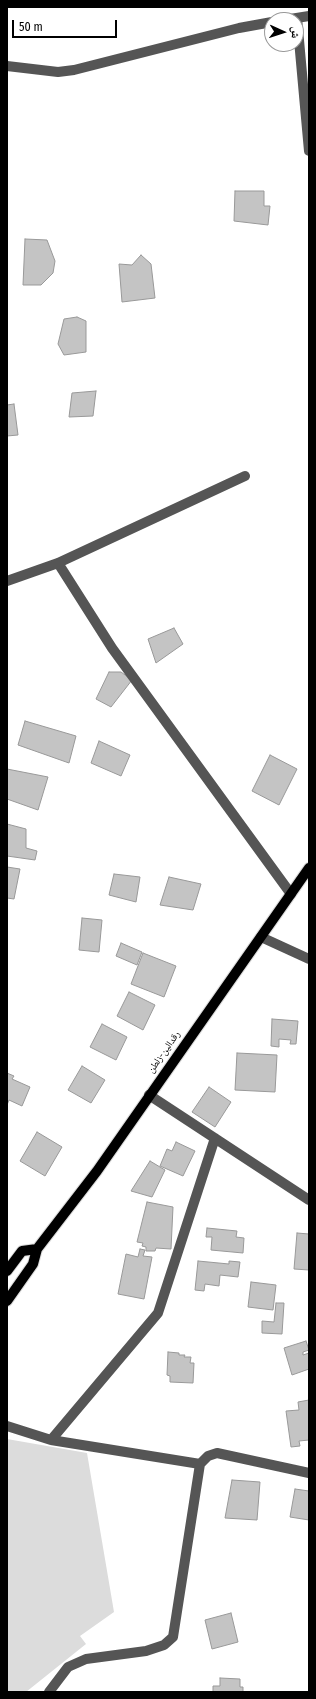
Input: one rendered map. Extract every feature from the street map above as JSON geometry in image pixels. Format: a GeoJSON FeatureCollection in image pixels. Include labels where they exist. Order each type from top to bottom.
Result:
{"type":"FeatureCollection","features":[{"type":"Feature","properties":{"kind":"main road","name":"رقدالين-زلطن"},"geometry":{"type":"LineString","coordinates":[[7,1301],[33,1264],[37,1249],[97,1171],[309,868]]}},
{"type":"Feature","properties":{"kind":"main road"},"geometry":{"type":"LineString","coordinates":[[7,1272],[22,1251],[37,1249]]}},
{"type":"Feature","properties":{"kind":"street"},"geometry":{"type":"LineString","coordinates":[[7,66],[58,72],[74,70],[239,28],[264,23]]}},
{"type":"Feature","properties":{"kind":"street"},"geometry":{"type":"LineString","coordinates":[[300,52],[309,151]]}},
{"type":"Feature","properties":{"kind":"street"},"geometry":{"type":"LineString","coordinates":[[7,581],[58,563],[245,476]]}},
{"type":"Feature","properties":{"kind":"street"},"geometry":{"type":"LineString","coordinates":[[58,563],[112,648],[291,894]]}},
{"type":"Feature","properties":{"kind":"street"},"geometry":{"type":"LineString","coordinates":[[261,937],[309,959]]}},
{"type":"Feature","properties":{"kind":"street"},"geometry":{"type":"LineString","coordinates":[[149,1095],[309,1200]]}},
{"type":"Feature","properties":{"kind":"street"},"geometry":{"type":"LineString","coordinates":[[51,1440],[158,1313],[215,1138]]}},
{"type":"Feature","properties":{"kind":"street"},"geometry":{"type":"LineString","coordinates":[[7,1426],[51,1440],[200,1464]]}},
{"type":"Feature","properties":{"kind":"street"},"geometry":{"type":"LineString","coordinates":[[49,1692],[68,1667],[86,1660],[146,1651],[164,1645],[173,1637],[200,1464],[208,1456],[217,1454],[309,1473]]}},
{"type":"Feature","properties":{"kind":"shaded area"},"geometry":{"type":"Polygon","coordinates":[[[7,1439],[87,1453],[114,1612],[80,1636],[86,1644],[26,1692],[7,1692],[7,1439]]]}},
{"type":"Feature","properties":{"kind":"building"},"geometry":{"type":"Polygon","coordinates":[[[235,191],[264,191],[264,206],[270,206],[268,225],[234,221],[235,191]]]}},
{"type":"Feature","properties":{"kind":"building"},"geometry":{"type":"Polygon","coordinates":[[[25,239],[47,240],[55,261],[53,273],[41,285],[23,285],[25,239]]]}},
{"type":"Feature","properties":{"kind":"building"},"geometry":{"type":"Polygon","coordinates":[[[141,255],[151,264],[155,298],[122,302],[119,264],[132,265],[141,255]]]}},
{"type":"Feature","properties":{"kind":"building"},"geometry":{"type":"Polygon","coordinates":[[[77,317],[86,321],[86,352],[64,355],[58,344],[64,319],[77,317]]]}},
{"type":"Feature","properties":{"kind":"building"},"geometry":{"type":"Polygon","coordinates":[[[96,391],[93,416],[69,417],[72,393],[96,391]]]}},
{"type":"Feature","properties":{"kind":"building"},"geometry":{"type":"Polygon","coordinates":[[[14,404],[18,435],[7,436],[7,405],[14,404]]]}},
{"type":"Feature","properties":{"kind":"building"},"geometry":{"type":"Polygon","coordinates":[[[174,628],[183,644],[156,663],[148,639],[174,628]]]}},
{"type":"Feature","properties":{"kind":"building"},"geometry":{"type":"Polygon","coordinates":[[[109,672],[121,672],[132,680],[111,707],[96,699],[109,672]]]}},
{"type":"Feature","properties":{"kind":"building"},"geometry":{"type":"Polygon","coordinates":[[[25,721],[76,736],[69,763],[18,745],[25,721]]]}},
{"type":"Feature","properties":{"kind":"building"},"geometry":{"type":"Polygon","coordinates":[[[99,741],[130,755],[121,776],[91,763],[99,741]]]}},
{"type":"Feature","properties":{"kind":"building"},"geometry":{"type":"Polygon","coordinates":[[[270,755],[297,769],[279,805],[252,791],[270,755]]]}},
{"type":"Feature","properties":{"kind":"building"},"geometry":{"type":"Polygon","coordinates":[[[7,769],[48,777],[38,810],[7,799],[7,769]]]}},
{"type":"Feature","properties":{"kind":"building"},"geometry":{"type":"Polygon","coordinates":[[[7,824],[26,829],[26,848],[37,851],[35,860],[7,856],[7,824]]]}},
{"type":"Feature","properties":{"kind":"building"},"geometry":{"type":"Polygon","coordinates":[[[7,867],[20,869],[14,899],[7,898],[7,867]]]}},
{"type":"Feature","properties":{"kind":"building"},"geometry":{"type":"Polygon","coordinates":[[[114,874],[140,877],[136,902],[109,895],[114,874]]]}},
{"type":"Feature","properties":{"kind":"building"},"geometry":{"type":"Polygon","coordinates":[[[169,877],[201,884],[193,910],[160,905],[169,877]]]}},
{"type":"Feature","properties":{"kind":"building"},"geometry":{"type":"Polygon","coordinates":[[[82,918],[102,920],[99,952],[79,950],[82,918]]]}},
{"type":"Feature","properties":{"kind":"building"},"geometry":{"type":"Polygon","coordinates":[[[121,943],[142,952],[137,965],[116,956],[121,943]]]}},
{"type":"Feature","properties":{"kind":"building"},"geometry":{"type":"Polygon","coordinates":[[[143,953],[176,966],[164,997],[131,984],[143,953]]]}},
{"type":"Feature","properties":{"kind":"building"},"geometry":{"type":"Polygon","coordinates":[[[129,992],[155,1005],[143,1030],[117,1016],[129,992]]]}},
{"type":"Feature","properties":{"kind":"building"},"geometry":{"type":"Polygon","coordinates":[[[272,1019],[298,1021],[296,1044],[290,1044],[291,1040],[279,1039],[279,1047],[271,1046],[272,1019]]]}},
{"type":"Feature","properties":{"kind":"building"},"geometry":{"type":"Polygon","coordinates":[[[102,1024],[127,1037],[116,1060],[90,1047],[102,1024]]]}},
{"type":"Feature","properties":{"kind":"building"},"geometry":{"type":"Polygon","coordinates":[[[237,1053],[277,1055],[275,1092],[235,1090],[237,1053]]]}},
{"type":"Feature","properties":{"kind":"building"},"geometry":{"type":"Polygon","coordinates":[[[82,1066],[105,1080],[91,1103],[68,1090],[82,1066]]]}},
{"type":"Feature","properties":{"kind":"building"},"geometry":{"type":"Polygon","coordinates":[[[7,1073],[14,1076],[12,1079],[30,1087],[22,1106],[9,1100],[7,1105],[7,1073]]]}},
{"type":"Feature","properties":{"kind":"building"},"geometry":{"type":"Polygon","coordinates":[[[209,1087],[231,1102],[215,1127],[192,1112],[209,1087]]]}},
{"type":"Feature","properties":{"kind":"building"},"geometry":{"type":"Polygon","coordinates":[[[37,1132],[62,1147],[45,1176],[20,1161],[37,1132]]]}},
{"type":"Feature","properties":{"kind":"building"},"geometry":{"type":"Polygon","coordinates":[[[176,1142],[195,1151],[183,1176],[160,1166],[167,1149],[172,1151],[176,1142]]]}},
{"type":"Feature","properties":{"kind":"building"},"geometry":{"type":"Polygon","coordinates":[[[150,1161],[165,1170],[152,1197],[131,1191],[150,1161]]]}},
{"type":"Feature","properties":{"kind":"building"},"geometry":{"type":"Polygon","coordinates":[[[147,1202],[173,1207],[171,1249],[156,1248],[155,1251],[146,1251],[146,1247],[142,1246],[143,1243],[137,1242],[147,1202]]]}},
{"type":"Feature","properties":{"kind":"building"},"geometry":{"type":"Polygon","coordinates":[[[207,1228],[237,1231],[236,1237],[244,1238],[243,1253],[211,1250],[212,1237],[206,1237],[207,1228]]]}},
{"type":"Feature","properties":{"kind":"building"},"geometry":{"type":"Polygon","coordinates":[[[297,1233],[309,1234],[309,1270],[294,1269],[297,1233]]]}},
{"type":"Feature","properties":{"kind":"building"},"geometry":{"type":"Polygon","coordinates":[[[140,1249],[145,1250],[143,1256],[152,1257],[144,1299],[118,1294],[126,1254],[138,1257],[140,1249]]]}},
{"type":"Feature","properties":{"kind":"building"},"geometry":{"type":"Polygon","coordinates":[[[198,1261],[229,1264],[229,1261],[240,1262],[238,1277],[220,1275],[219,1286],[205,1284],[204,1291],[195,1290],[198,1261]]]}},
{"type":"Feature","properties":{"kind":"building"},"geometry":{"type":"Polygon","coordinates":[[[251,1282],[276,1285],[273,1310],[248,1307],[251,1282]]]}},
{"type":"Feature","properties":{"kind":"building"},"geometry":{"type":"Polygon","coordinates":[[[276,1303],[284,1303],[282,1334],[262,1333],[262,1321],[274,1322],[276,1303]]]}},
{"type":"Feature","properties":{"kind":"building"},"geometry":{"type":"Polygon","coordinates":[[[306,1341],[309,1350],[303,1352],[303,1355],[309,1353],[309,1369],[292,1375],[284,1348],[306,1341]]]}},
{"type":"Feature","properties":{"kind":"building"},"geometry":{"type":"Polygon","coordinates":[[[168,1352],[179,1353],[179,1355],[185,1355],[184,1357],[191,1357],[190,1363],[194,1363],[193,1383],[170,1382],[170,1376],[167,1375],[168,1352]]]}},
{"type":"Feature","properties":{"kind":"building"},"geometry":{"type":"Polygon","coordinates":[[[309,1400],[309,1440],[299,1441],[300,1446],[291,1447],[286,1411],[299,1410],[298,1402],[309,1400]]]}},
{"type":"Feature","properties":{"kind":"building"},"geometry":{"type":"Polygon","coordinates":[[[232,1480],[260,1482],[257,1520],[225,1518],[232,1480]]]}},
{"type":"Feature","properties":{"kind":"building"},"geometry":{"type":"Polygon","coordinates":[[[295,1489],[309,1491],[309,1520],[290,1517],[295,1489]]]}},
{"type":"Feature","properties":{"kind":"building"},"geometry":{"type":"Polygon","coordinates":[[[231,1613],[238,1642],[212,1649],[205,1620],[231,1613]]]}},
{"type":"Feature","properties":{"kind":"building"},"geometry":{"type":"Polygon","coordinates":[[[220,1678],[240,1679],[240,1687],[243,1687],[243,1692],[213,1692],[213,1686],[220,1686],[220,1678]]]}}]}
